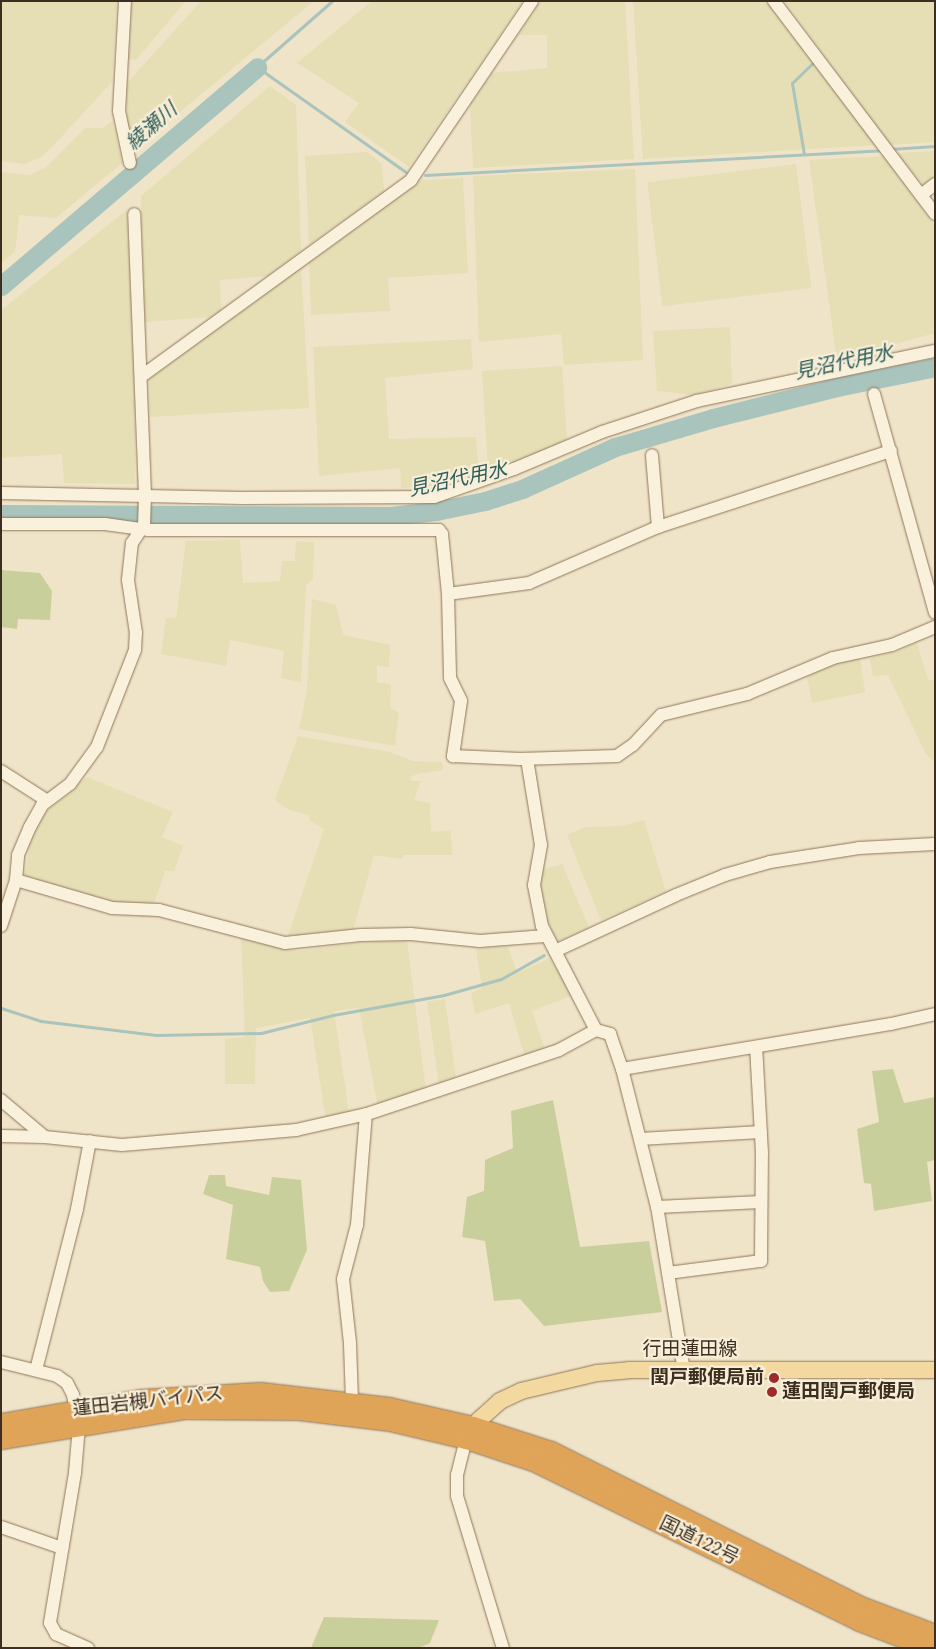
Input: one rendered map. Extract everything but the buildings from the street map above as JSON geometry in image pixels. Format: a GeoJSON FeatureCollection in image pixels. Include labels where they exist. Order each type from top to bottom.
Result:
{"type":"FeatureCollection","features":[{"type":"Feature","properties":{"kind":"highway","name":"蓮田岩槻バイパス"},"geometry":{"type":"LineString","coordinates":[[1,1439],[78,1417],[207,1394],[260,1392],[352,1401],[470,1432]]}},
{"type":"Feature","properties":{"kind":"highway","name":"蓮田岩槻バイパス"},"geometry":{"type":"LineString","coordinates":[[1,1423],[184,1409],[282,1409],[351,1415],[470,1432]]}},
{"type":"Feature","properties":{"kind":"highway","name":"国道122号"},"geometry":{"type":"LineString","coordinates":[[470,1432],[551,1451],[863,1607],[935,1634]]}},
{"type":"Feature","properties":{"kind":"highway","name":"国道122号"},"geometry":{"type":"LineString","coordinates":[[470,1432],[547,1467],[859,1621],[930,1648]]}},
{"type":"Feature","properties":{"kind":"main road","name":"行田蓮田線"},"geometry":{"type":"LineString","coordinates":[[470,1432],[500,1401],[521,1391],[597,1373],[935,1370]]}},
{"type":"Feature","properties":{"kind":"street"},"geometry":{"type":"LineString","coordinates":[[125,1],[119,111],[130,163]]}},
{"type":"Feature","properties":{"kind":"street"},"geometry":{"type":"LineString","coordinates":[[143,375],[411,180],[532,1]]}},
{"type":"Feature","properties":{"kind":"street"},"geometry":{"type":"LineString","coordinates":[[774,1],[935,214]]}},
{"type":"Feature","properties":{"kind":"street"},"geometry":{"type":"LineString","coordinates":[[920,195],[935,184]]}},
{"type":"Feature","properties":{"kind":"street"},"geometry":{"type":"LineString","coordinates":[[1,926],[16,880],[18,855],[46,800],[70,784],[97,747],[135,650],[136,633],[128,580],[132,543],[143,527],[146,495],[143,375],[134,214]]}},
{"type":"Feature","properties":{"kind":"street"},"geometry":{"type":"LineString","coordinates":[[1,493],[434,497],[514,469],[602,432],[697,401],[935,351]]}},
{"type":"Feature","properties":{"kind":"street"},"geometry":{"type":"LineString","coordinates":[[874,394],[935,613]]}},
{"type":"Feature","properties":{"kind":"street"},"geometry":{"type":"LineString","coordinates":[[448,594],[529,583],[658,527],[891,451]]}},
{"type":"Feature","properties":{"kind":"street"},"geometry":{"type":"LineString","coordinates":[[652,455],[658,527]]}},
{"type":"Feature","properties":{"kind":"street"},"geometry":{"type":"LineString","coordinates":[[1,524],[439,530],[442,534],[448,594],[450,678],[461,701],[452,756],[527,759],[617,756],[633,745],[661,715],[747,694],[833,658],[892,645],[935,627]]}},
{"type":"Feature","properties":{"kind":"street"},"geometry":{"type":"LineString","coordinates":[[527,759],[541,846],[534,885],[545,936],[555,951],[596,1030]]}},
{"type":"Feature","properties":{"kind":"street"},"geometry":{"type":"LineString","coordinates":[[1,771],[46,800]]}},
{"type":"Feature","properties":{"kind":"street"},"geometry":{"type":"LineString","coordinates":[[555,951],[684,892],[770,862],[859,848],[935,844]]}},
{"type":"Feature","properties":{"kind":"street"},"geometry":{"type":"LineString","coordinates":[[16,880],[112,908],[159,910],[219,923],[285,943],[361,935],[411,934],[480,941],[545,936]]}},
{"type":"Feature","properties":{"kind":"street"},"geometry":{"type":"LineString","coordinates":[[622,1069],[756,1047],[935,1014]]}},
{"type":"Feature","properties":{"kind":"street"},"geometry":{"type":"LineString","coordinates":[[1,1136],[45,1137],[122,1145],[257,1135],[296,1130],[366,1114],[559,1050],[596,1030],[610,1034],[622,1069],[657,1207],[684,1371]]}},
{"type":"Feature","properties":{"kind":"street"},"geometry":{"type":"LineString","coordinates":[[668,1273],[761,1261],[761,1132],[756,1047]]}},
{"type":"Feature","properties":{"kind":"street"},"geometry":{"type":"LineString","coordinates":[[1,1100],[45,1137]]}},
{"type":"Feature","properties":{"kind":"street"},"geometry":{"type":"LineString","coordinates":[[352,1401],[350,1343],[344,1279],[357,1225],[366,1114]]}},
{"type":"Feature","properties":{"kind":"street"},"geometry":{"type":"LineString","coordinates":[[640,1138],[761,1132]]}},
{"type":"Feature","properties":{"kind":"street"},"geometry":{"type":"LineString","coordinates":[[36,1370],[90,1141]]}},
{"type":"Feature","properties":{"kind":"street"},"geometry":{"type":"LineString","coordinates":[[657,1207],[761,1202]]}},
{"type":"Feature","properties":{"kind":"street"},"geometry":{"type":"LineString","coordinates":[[1,1362],[36,1370],[67,1384],[78,1417],[51,1630],[88,1648]]}},
{"type":"Feature","properties":{"kind":"street"},"geometry":{"type":"LineString","coordinates":[[470,1432],[457,1475],[457,1496],[503,1648]]}},
{"type":"Feature","properties":{"kind":"street"},"geometry":{"type":"LineString","coordinates":[[1,1527],[62,1548]]}},
{"type":"Feature","properties":{"kind":"shaded area"},"geometry":{"type":"Polygon","coordinates":[[[1,1],[117,1],[112,82],[52,147],[41,157],[25,164],[1,161],[1,1]]]}},
{"type":"Feature","properties":{"kind":"shaded area"},"geometry":{"type":"Polygon","coordinates":[[[130,1],[186,1],[136,60],[127,59],[130,1]]]}},
{"type":"Feature","properties":{"kind":"shaded area"},"geometry":{"type":"Polygon","coordinates":[[[201,1],[314,1],[133,151],[127,128],[126,84],[201,1]]]}},
{"type":"Feature","properties":{"kind":"shaded area"},"geometry":{"type":"Polygon","coordinates":[[[372,1],[523,1],[409,167],[345,122],[359,103],[297,63],[372,1]]]}},
{"type":"Feature","properties":{"kind":"shaded area"},"geometry":{"type":"Polygon","coordinates":[[[541,1],[625,1],[634,159],[473,168],[470,105],[492,73],[547,68],[547,35],[518,35],[541,1]]]}},
{"type":"Feature","properties":{"kind":"shaded area"},"geometry":{"type":"Polygon","coordinates":[[[633,1],[767,1],[877,145],[643,159],[633,1]]]}},
{"type":"Feature","properties":{"kind":"shaded area"},"geometry":{"type":"Polygon","coordinates":[[[784,1],[935,1],[935,142],[890,145],[784,1]]]}},
{"type":"Feature","properties":{"kind":"shaded area"},"geometry":{"type":"Polygon","coordinates":[[[270,86],[296,105],[301,251],[268,276],[220,280],[221,311],[211,317],[145,322],[141,196],[270,86]]]}},
{"type":"Feature","properties":{"kind":"shaded area"},"geometry":{"type":"Polygon","coordinates":[[[113,121],[122,163],[56,218],[19,215],[15,252],[1,263],[1,172],[30,175],[45,168],[85,128],[103,128],[113,121]]]}},
{"type":"Feature","properties":{"kind":"shaded area"},"geometry":{"type":"Polygon","coordinates":[[[935,151],[935,179],[925,187],[896,153],[935,151]]]}},
{"type":"Feature","properties":{"kind":"shaded area"},"geometry":{"type":"Polygon","coordinates":[[[367,152],[382,164],[384,191],[309,245],[305,156],[367,152]]]}},
{"type":"Feature","properties":{"kind":"shaded area"},"geometry":{"type":"Polygon","coordinates":[[[884,156],[935,226],[935,333],[837,360],[809,160],[884,156]]]}},
{"type":"Feature","properties":{"kind":"shaded area"},"geometry":{"type":"Polygon","coordinates":[[[796,164],[811,288],[662,306],[647,182],[796,164]]]}},
{"type":"Feature","properties":{"kind":"shaded area"},"geometry":{"type":"Polygon","coordinates":[[[635,169],[643,360],[564,365],[561,334],[479,342],[473,176],[635,169]]]}},
{"type":"Feature","properties":{"kind":"shaded area"},"geometry":{"type":"Polygon","coordinates":[[[463,178],[468,273],[388,278],[390,311],[311,315],[309,260],[421,180],[463,178]]]}},
{"type":"Feature","properties":{"kind":"shaded area"},"geometry":{"type":"Polygon","coordinates":[[[127,210],[135,377],[135,484],[64,483],[62,454],[1,458],[1,310],[127,210]]]}},
{"type":"Feature","properties":{"kind":"shaded area"},"geometry":{"type":"Polygon","coordinates":[[[301,266],[309,408],[150,417],[149,377],[301,266]]]}},
{"type":"Feature","properties":{"kind":"shaded area"},"geometry":{"type":"Polygon","coordinates":[[[730,327],[732,384],[695,395],[657,391],[653,331],[730,327]]]}},
{"type":"Feature","properties":{"kind":"shaded area"},"geometry":{"type":"Polygon","coordinates":[[[471,339],[473,369],[385,378],[389,439],[476,437],[479,473],[432,486],[401,488],[400,468],[319,476],[313,347],[471,339]]]}},
{"type":"Feature","properties":{"kind":"shaded area"},"geometry":{"type":"Polygon","coordinates":[[[562,366],[567,440],[508,466],[488,468],[482,371],[562,366]]]}},
{"type":"Feature","properties":{"kind":"shaded area"},"geometry":{"type":"Polygon","coordinates":[[[240,540],[243,583],[280,581],[282,561],[295,561],[296,541],[314,542],[313,580],[306,585],[301,682],[281,678],[284,651],[230,640],[226,666],[161,654],[166,618],[176,618],[186,541],[240,540]]]}},
{"type":"Feature","properties":{"kind":"shaded area"},"geometry":{"type":"Polygon","coordinates":[[[312,599],[336,605],[343,635],[390,645],[389,667],[377,666],[377,682],[391,685],[390,708],[399,712],[395,746],[299,729],[307,690],[312,599]]]}},
{"type":"Feature","properties":{"kind":"shaded area"},"geometry":{"type":"Polygon","coordinates":[[[917,643],[928,680],[935,680],[935,763],[926,754],[888,675],[873,676],[870,658],[896,652],[917,643]]]}},
{"type":"Feature","properties":{"kind":"shaded area"},"geometry":{"type":"Polygon","coordinates":[[[860,658],[865,692],[812,703],[807,677],[834,662],[860,658]]]}},
{"type":"Feature","properties":{"kind":"shaded area"},"geometry":{"type":"Polygon","coordinates":[[[298,736],[390,752],[413,761],[442,762],[443,770],[417,774],[411,777],[411,781],[421,781],[414,800],[430,803],[431,832],[451,830],[452,855],[404,855],[402,859],[374,855],[353,930],[287,939],[324,829],[310,821],[309,815],[289,810],[275,800],[298,736]]]}},
{"type":"Feature","properties":{"kind":"shaded area"},"geometry":{"type":"Polygon","coordinates":[[[87,777],[173,812],[162,837],[183,846],[174,871],[165,871],[154,904],[117,903],[24,877],[31,839],[43,814],[87,777]]]}},
{"type":"Feature","properties":{"kind":"shaded area"},"geometry":{"type":"Polygon","coordinates":[[[644,820],[666,892],[601,920],[567,835],[586,827],[624,826],[644,820]]]}},
{"type":"Feature","properties":{"kind":"shaded area"},"geometry":{"type":"Polygon","coordinates":[[[562,864],[589,927],[559,941],[552,939],[539,892],[540,870],[562,864]]]}},
{"type":"Feature","properties":{"kind":"shaded area"},"geometry":{"type":"Polygon","coordinates":[[[241,938],[297,951],[363,942],[407,941],[426,1090],[378,1107],[359,1008],[334,1011],[349,1113],[326,1120],[310,1018],[256,1028],[255,1084],[225,1084],[225,1039],[245,1037],[241,938]]]}},
{"type":"Feature","properties":{"kind":"shaded area"},"geometry":{"type":"Polygon","coordinates":[[[508,946],[517,973],[550,958],[573,995],[532,1011],[545,1050],[525,1057],[509,1003],[475,1014],[471,993],[482,988],[476,949],[508,946]]]}},
{"type":"Feature","properties":{"kind":"shaded area"},"geometry":{"type":"Polygon","coordinates":[[[445,999],[456,1080],[439,1083],[427,1002],[445,999]]]}},
{"type":"Feature","properties":{"kind":"green space"},"geometry":{"type":"Polygon","coordinates":[[[1,570],[40,573],[52,591],[50,620],[18,619],[17,629],[1,627],[1,570]]]}},
{"type":"Feature","properties":{"kind":"green space"},"geometry":{"type":"Polygon","coordinates":[[[893,1069],[904,1103],[935,1097],[935,1160],[927,1162],[932,1201],[874,1211],[871,1184],[864,1183],[857,1129],[879,1122],[872,1071],[893,1069]]]}},
{"type":"Feature","properties":{"kind":"green space"},"geometry":{"type":"Polygon","coordinates":[[[553,1100],[580,1247],[649,1241],[662,1312],[544,1326],[520,1299],[494,1301],[485,1241],[462,1237],[467,1197],[484,1191],[485,1160],[513,1148],[511,1111],[553,1100]]]}},
{"type":"Feature","properties":{"kind":"green space"},"geometry":{"type":"Polygon","coordinates":[[[209,1175],[225,1175],[226,1186],[269,1195],[272,1177],[301,1180],[307,1250],[289,1291],[270,1292],[263,1281],[260,1267],[226,1259],[233,1205],[203,1194],[209,1175]]]}},
{"type":"Feature","properties":{"kind":"green space"},"geometry":{"type":"Polygon","coordinates":[[[324,1617],[439,1620],[430,1643],[419,1648],[311,1648],[324,1617]]]}},
{"type":"Feature","properties":{"kind":"waterway"},"geometry":{"type":"LineString","coordinates":[[332,1],[257,67],[406,172]]}},
{"type":"Feature","properties":{"kind":"waterway"},"geometry":{"type":"LineString","coordinates":[[804,154],[792,83],[815,61]]}},
{"type":"Feature","properties":{"kind":"waterway","name":"綾瀬川"},"geometry":{"type":"LineString","coordinates":[[1,286],[257,67]]}},
{"type":"Feature","properties":{"kind":"waterway"},"geometry":{"type":"LineString","coordinates":[[890,149],[935,146]]}},
{"type":"Feature","properties":{"kind":"waterway"},"geometry":{"type":"LineString","coordinates":[[425,175],[882,150]]}},
{"type":"Feature","properties":{"kind":"waterway","name":"見沼代用水"},"geometry":{"type":"LineString","coordinates":[[1,514],[390,516],[436,511],[485,501],[522,489],[615,447],[713,418],[837,387],[935,367]]}},
{"type":"Feature","properties":{"kind":"waterway"},"geometry":{"type":"LineString","coordinates":[[1,1008],[41,1021],[156,1035],[261,1033],[333,1015],[444,995],[501,979],[544,955]]}},
{"type":"Feature","properties":{"kind":"place","name":"閏戸郵便局前"},"geometry":{"type":"Point","coordinates":[774,1378]}},
{"type":"Feature","properties":{"kind":"place","name":"蓮田閏戸郵便局"},"geometry":{"type":"Point","coordinates":[772,1392]}}]}
